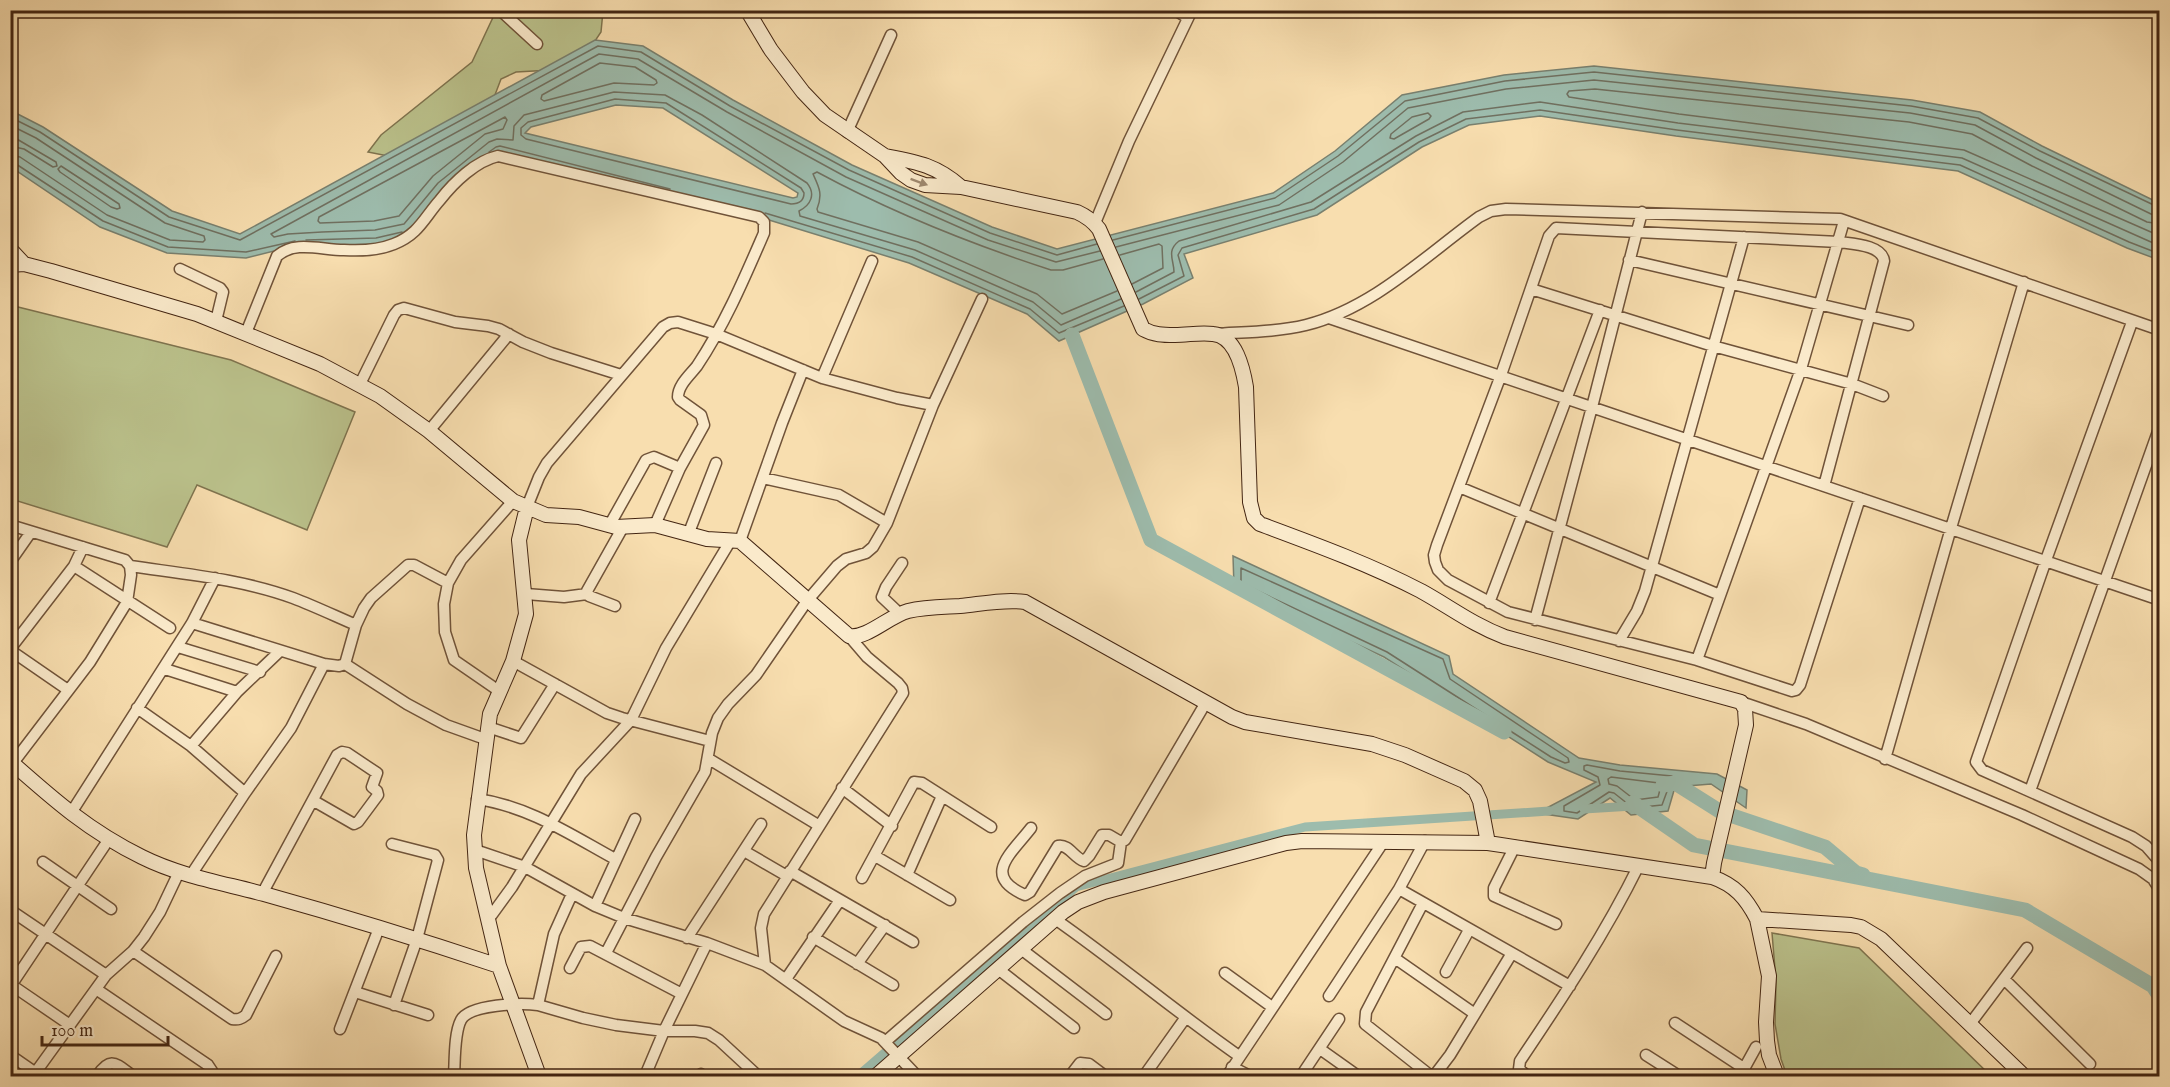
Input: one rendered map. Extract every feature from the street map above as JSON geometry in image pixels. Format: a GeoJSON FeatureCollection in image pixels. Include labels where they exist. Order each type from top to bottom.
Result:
{"type":"FeatureCollection","features":[{"type":"Feature","properties":{"kind":"street"},"geometry":{"type":"LineString","coordinates":[[501,10],[537,44]]}},
{"type":"Feature","properties":{"kind":"street"},"geometry":{"type":"LineString","coordinates":[[747,10],[771,50],[803,93],[825,115],[885,156],[911,180],[925,185],[961,187],[1077,212],[1097,226],[1143,329],[1151,333],[1161,335],[1215,334],[1290,328],[1329,318],[1377,292],[1466,226],[1491,211],[1506,209],[1827,217],[1845,220],[2160,330]]}},
{"type":"Feature","properties":{"kind":"street"},"geometry":{"type":"LineString","coordinates":[[1097,226],[1129,141],[1190,14],[1175,10]]}},
{"type":"Feature","properties":{"kind":"street"},"geometry":{"type":"LineString","coordinates":[[847,132],[891,35]]}},
{"type":"Feature","properties":{"kind":"street"},"geometry":{"type":"LineString","coordinates":[[246,333],[277,256],[285,250],[295,247],[370,249],[398,242],[418,229],[439,200],[458,182],[482,162],[498,156],[759,217],[764,222],[764,233],[736,297],[716,334],[678,394],[680,400],[701,415],[704,425],[680,468],[655,525]]}},
{"type":"Feature","properties":{"kind":"street"},"geometry":{"type":"LineString","coordinates":[[885,156],[930,166],[946,174],[961,187]]}},
{"type":"Feature","properties":{"kind":"street"},"geometry":{"type":"LineString","coordinates":[[1534,620],[1642,212]]}},
{"type":"Feature","properties":{"kind":"street"},"geometry":{"type":"LineString","coordinates":[[1697,660],[1801,369],[1845,220]]}},
{"type":"Feature","properties":{"kind":"street"},"geometry":{"type":"LineString","coordinates":[[1824,486],[1884,256],[1873,249],[1839,242],[1556,228],[1549,236],[1501,375],[1437,545],[1434,555],[1435,562],[1438,570],[1448,580],[1508,612],[1697,660],[1792,691],[1800,685],[1860,498]]}},
{"type":"Feature","properties":{"kind":"street"},"geometry":{"type":"LineString","coordinates":[[1619,641],[1641,603],[1652,568],[1744,237]]}},
{"type":"Feature","properties":{"kind":"street"},"geometry":{"type":"LineString","coordinates":[[10,249],[17,264],[121,290],[216,321],[320,364],[380,396],[429,431],[513,501],[546,516],[579,517],[616,526],[655,525],[707,539],[735,540],[746,544],[807,602],[849,636],[867,657],[898,682],[903,693],[818,825],[762,921],[765,966]]}},
{"type":"Feature","properties":{"kind":"street"},"geometry":{"type":"LineString","coordinates":[[822,378],[872,261]]}},
{"type":"Feature","properties":{"kind":"street"},"geometry":{"type":"LineString","coordinates":[[1629,261],[1908,325]]}},
{"type":"Feature","properties":{"kind":"street"},"geometry":{"type":"LineString","coordinates":[[180,269],[220,288],[223,292],[224,296],[216,321]]}},
{"type":"Feature","properties":{"kind":"street"},"geometry":{"type":"LineString","coordinates":[[1885,759],[2024,282]]}},
{"type":"Feature","properties":{"kind":"street"},"geometry":{"type":"LineString","coordinates":[[1531,289],[1713,346],[1852,384],[1883,396]]}},
{"type":"Feature","properties":{"kind":"street"},"geometry":{"type":"LineString","coordinates":[[606,953],[661,848],[705,772],[718,718],[780,644],[807,602],[842,562],[851,556],[870,551],[887,522],[933,405],[982,299]]}},
{"type":"Feature","properties":{"kind":"street"},"geometry":{"type":"LineString","coordinates":[[360,384],[398,310],[410,309],[455,322],[488,326],[551,353],[621,375]]}},
{"type":"Feature","properties":{"kind":"street"},"geometry":{"type":"LineString","coordinates":[[1490,603],[1600,310]]}},
{"type":"Feature","properties":{"kind":"street"},"geometry":{"type":"LineString","coordinates":[[1329,318],[2160,600]]}},
{"type":"Feature","properties":{"kind":"street"},"geometry":{"type":"LineString","coordinates":[[538,1077],[498,966],[476,868],[474,835],[486,733],[499,691],[513,661],[526,614],[526,594],[519,540],[527,507],[538,477],[547,463],[621,375],[663,327],[670,323],[678,322],[716,334],[822,378],[933,405]]}},
{"type":"Feature","properties":{"kind":"street"},"geometry":{"type":"LineString","coordinates":[[2132,322],[1976,762],[1982,770],[2132,837],[2146,846],[2160,862]]}},
{"type":"Feature","properties":{"kind":"street"},"geometry":{"type":"LineString","coordinates":[[429,431],[509,334]]}},
{"type":"Feature","properties":{"kind":"street"},"geometry":{"type":"LineString","coordinates":[[1215,334],[1228,341],[1243,369],[1246,387],[1250,502],[1254,518],[1260,524],[1320,546],[1404,583],[1442,603],[1474,624],[1505,638],[1741,702],[1806,724],[2022,815],[2139,869],[2153,879],[2160,890]]}},
{"type":"Feature","properties":{"kind":"street"},"geometry":{"type":"LineString","coordinates":[[488,920],[525,867],[581,774],[630,720],[666,648],[735,540],[763,478],[803,370]]}},
{"type":"Feature","properties":{"kind":"street"},"geometry":{"type":"LineString","coordinates":[[2030,791],[2103,580],[2160,426]]}},
{"type":"Feature","properties":{"kind":"street"},"geometry":{"type":"LineString","coordinates":[[587,594],[646,460],[654,457],[680,468]]}},
{"type":"Feature","properties":{"kind":"street"},"geometry":{"type":"LineString","coordinates":[[688,535],[716,464]]}},
{"type":"Feature","properties":{"kind":"street"},"geometry":{"type":"LineString","coordinates":[[763,478],[839,495],[887,522]]}},
{"type":"Feature","properties":{"kind":"street"},"geometry":{"type":"LineString","coordinates":[[1459,487],[1720,595]]}},
{"type":"Feature","properties":{"kind":"street"},"geometry":{"type":"LineString","coordinates":[[499,691],[454,660],[445,632],[444,604],[448,583],[461,560],[513,501]]}},
{"type":"Feature","properties":{"kind":"street"},"geometry":{"type":"LineString","coordinates":[[10,525],[125,560],[130,566],[127,602],[90,662],[12,762],[51,798],[89,828],[144,858],[185,874],[417,939],[498,966]]}},
{"type":"Feature","properties":{"kind":"street"},"geometry":{"type":"LineString","coordinates":[[10,562],[31,532]]}},
{"type":"Feature","properties":{"kind":"street"},"geometry":{"type":"LineString","coordinates":[[68,690],[10,649],[74,566],[84,547]]}},
{"type":"Feature","properties":{"kind":"street"},"geometry":{"type":"LineString","coordinates":[[900,614],[882,597],[902,563]]}},
{"type":"Feature","properties":{"kind":"street"},"geometry":{"type":"LineString","coordinates":[[345,664],[356,625],[364,608],[371,598],[408,565],[414,565],[448,583]]}},
{"type":"Feature","properties":{"kind":"street"},"geometry":{"type":"LineString","coordinates":[[74,566],[170,628]]}},
{"type":"Feature","properties":{"kind":"street"},"geometry":{"type":"LineString","coordinates":[[130,566],[215,578],[291,598],[356,625]]}},
{"type":"Feature","properties":{"kind":"street"},"geometry":{"type":"LineString","coordinates":[[71,813],[137,708],[165,669],[215,578]]}},
{"type":"Feature","properties":{"kind":"street"},"geometry":{"type":"LineString","coordinates":[[526,594],[564,597],[587,594],[615,606]]}},
{"type":"Feature","properties":{"kind":"street"},"geometry":{"type":"LineString","coordinates":[[849,636],[856,637],[865,634],[910,610],[1025,602],[1205,704],[1245,722],[1372,744],[1405,755],[1464,781],[1474,790],[1483,813],[1487,839]]}},
{"type":"Feature","properties":{"kind":"street"},"geometry":{"type":"LineString","coordinates":[[192,623],[324,664],[339,666],[345,664]]}},
{"type":"Feature","properties":{"kind":"street"},"geometry":{"type":"LineString","coordinates":[[178,647],[260,672]]}},
{"type":"Feature","properties":{"kind":"street"},"geometry":{"type":"LineString","coordinates":[[191,746],[237,692],[280,651]]}},
{"type":"Feature","properties":{"kind":"street"},"geometry":{"type":"LineString","coordinates":[[513,661],[607,713],[711,741]]}},
{"type":"Feature","properties":{"kind":"street"},"geometry":{"type":"LineString","coordinates":[[10,1055],[35,1075],[106,975],[133,951],[185,874],[291,728],[324,664]]}},
{"type":"Feature","properties":{"kind":"street"},"geometry":{"type":"LineString","coordinates":[[345,664],[407,704],[447,725],[521,738],[555,684]]}},
{"type":"Feature","properties":{"kind":"street"},"geometry":{"type":"LineString","coordinates":[[165,669],[237,692]]}},
{"type":"Feature","properties":{"kind":"street"},"geometry":{"type":"LineString","coordinates":[[1713,870],[1738,762],[1746,716],[1741,702]]}},
{"type":"Feature","properties":{"kind":"street"},"geometry":{"type":"LineString","coordinates":[[885,1042],[1023,922],[1060,893],[1085,876],[1118,864],[1121,842],[1128,837],[1205,704]]}},
{"type":"Feature","properties":{"kind":"street"},"geometry":{"type":"LineString","coordinates":[[137,708],[191,746],[245,793]]}},
{"type":"Feature","properties":{"kind":"street"},"geometry":{"type":"LineString","coordinates":[[262,894],[337,755],[342,752],[346,753],[377,772],[372,786],[378,795],[358,822],[354,824],[314,801]]}},
{"type":"Feature","properties":{"kind":"street"},"geometry":{"type":"LineString","coordinates":[[709,759],[818,825]]}},
{"type":"Feature","properties":{"kind":"street"},"geometry":{"type":"LineString","coordinates":[[862,878],[914,782],[922,783],[991,826]]}},
{"type":"Feature","properties":{"kind":"street"},"geometry":{"type":"LineString","coordinates":[[842,788],[891,826]]}},
{"type":"Feature","properties":{"kind":"street"},"geometry":{"type":"LineString","coordinates":[[907,875],[942,796]]}},
{"type":"Feature","properties":{"kind":"street"},"geometry":{"type":"LineString","coordinates":[[477,799],[511,805],[550,823],[615,859]]}},
{"type":"Feature","properties":{"kind":"street"},"geometry":{"type":"LineString","coordinates":[[595,906],[615,859],[636,819]]}},
{"type":"Feature","properties":{"kind":"street"},"geometry":{"type":"LineString","coordinates":[[687,938],[761,824]]}},
{"type":"Feature","properties":{"kind":"street"},"geometry":{"type":"LineString","coordinates":[[1031,828],[1005,862],[1001,873],[1003,881],[1025,895],[1030,892],[1058,846],[1066,847],[1079,860],[1084,861],[1102,835],[1109,835],[1121,842]]}},
{"type":"Feature","properties":{"kind":"street"},"geometry":{"type":"LineString","coordinates":[[70,1025],[11,985],[109,839]]}},
{"type":"Feature","properties":{"kind":"street"},"geometry":{"type":"LineString","coordinates":[[876,1077],[897,1056],[1055,919],[1078,902],[1097,894],[1286,843],[1487,839],[1515,846],[1639,865],[1713,870],[1746,899],[1757,919],[1769,976],[1767,1041],[1769,1055],[1777,1077]]}},
{"type":"Feature","properties":{"kind":"street"},"geometry":{"type":"LineString","coordinates":[[1250,1077],[1229,1072],[1384,841]]}},
{"type":"Feature","properties":{"kind":"street"},"geometry":{"type":"LineString","coordinates":[[1329,996],[1399,889],[1425,841]]}},
{"type":"Feature","properties":{"kind":"street"},"geometry":{"type":"LineString","coordinates":[[392,844],[435,855],[438,860],[417,939],[394,1005]]}},
{"type":"Feature","properties":{"kind":"street"},"geometry":{"type":"LineString","coordinates":[[1515,846],[1494,888],[1494,896],[1556,924]]}},
{"type":"Feature","properties":{"kind":"street"},"geometry":{"type":"LineString","coordinates":[[475,850],[525,867],[595,906],[624,918],[707,944],[765,966],[836,1016],[878,1035],[917,1077]]}},
{"type":"Feature","properties":{"kind":"street"},"geometry":{"type":"LineString","coordinates":[[744,851],[840,900],[913,942]]}},
{"type":"Feature","properties":{"kind":"street"},"geometry":{"type":"LineString","coordinates":[[874,856],[950,900]]}},
{"type":"Feature","properties":{"kind":"street"},"geometry":{"type":"LineString","coordinates":[[43,862],[111,909]]}},
{"type":"Feature","properties":{"kind":"street"},"geometry":{"type":"LineString","coordinates":[[1527,1077],[1519,1069],[1520,1061],[1620,904],[1639,865]]}},
{"type":"Feature","properties":{"kind":"street"},"geometry":{"type":"LineString","coordinates":[[1399,889],[1569,986]]}},
{"type":"Feature","properties":{"kind":"street"},"geometry":{"type":"LineString","coordinates":[[538,1005],[554,934],[572,894]]}},
{"type":"Feature","properties":{"kind":"street"},"geometry":{"type":"LineString","coordinates":[[786,979],[840,900]]}},
{"type":"Feature","properties":{"kind":"street"},"geometry":{"type":"LineString","coordinates":[[1424,903],[1366,1012],[1365,1024],[1432,1077],[1475,1014],[1512,953]]}},
{"type":"Feature","properties":{"kind":"street"},"geometry":{"type":"LineString","coordinates":[[10,910],[106,975]]}},
{"type":"Feature","properties":{"kind":"street"},"geometry":{"type":"LineString","coordinates":[[1055,919],[1239,1056]]}},
{"type":"Feature","properties":{"kind":"street"},"geometry":{"type":"LineString","coordinates":[[1757,919],[1851,925],[1866,929],[1881,939],[2024,1077]]}},
{"type":"Feature","properties":{"kind":"street"},"geometry":{"type":"LineString","coordinates":[[857,964],[885,925]]}},
{"type":"Feature","properties":{"kind":"street"},"geometry":{"type":"LineString","coordinates":[[340,1029],[379,928]]}},
{"type":"Feature","properties":{"kind":"street"},"geometry":{"type":"LineString","coordinates":[[1446,972],[1469,930]]}},
{"type":"Feature","properties":{"kind":"street"},"geometry":{"type":"LineString","coordinates":[[813,937],[893,985]]}},
{"type":"Feature","properties":{"kind":"street"},"geometry":{"type":"LineString","coordinates":[[645,1077],[664,1031],[707,944]]}},
{"type":"Feature","properties":{"kind":"street"},"geometry":{"type":"LineString","coordinates":[[570,968],[581,947],[585,946],[606,953],[682,994]]}},
{"type":"Feature","properties":{"kind":"street"},"geometry":{"type":"LineString","coordinates":[[1970,1024],[2027,948]]}},
{"type":"Feature","properties":{"kind":"street"},"geometry":{"type":"LineString","coordinates":[[1021,949],[1106,1014]]}},
{"type":"Feature","properties":{"kind":"street"},"geometry":{"type":"LineString","coordinates":[[133,951],[232,1019],[237,1020],[246,1015],[276,956]]}},
{"type":"Feature","properties":{"kind":"street"},"geometry":{"type":"LineString","coordinates":[[1396,959],[1475,1014]]}},
{"type":"Feature","properties":{"kind":"street"},"geometry":{"type":"LineString","coordinates":[[998,969],[1074,1028]]}},
{"type":"Feature","properties":{"kind":"street"},"geometry":{"type":"LineString","coordinates":[[1225,973],[1272,1007]]}},
{"type":"Feature","properties":{"kind":"street"},"geometry":{"type":"LineString","coordinates":[[2004,979],[2090,1064]]}},
{"type":"Feature","properties":{"kind":"street"},"geometry":{"type":"LineString","coordinates":[[96,989],[208,1065],[212,1071],[210,1077]]}},
{"type":"Feature","properties":{"kind":"street"},"geometry":{"type":"LineString","coordinates":[[356,992],[428,1015]]}},
{"type":"Feature","properties":{"kind":"street"},"geometry":{"type":"LineString","coordinates":[[454,1077],[462,1018],[471,1011],[513,1005],[538,1005],[594,1020],[664,1031],[708,1033],[719,1040],[758,1077]]}},
{"type":"Feature","properties":{"kind":"street"},"geometry":{"type":"LineString","coordinates":[[1143,1077],[1186,1017]]}},
{"type":"Feature","properties":{"kind":"street"},"geometry":{"type":"LineString","coordinates":[[1301,1077],[1339,1019]]}},
{"type":"Feature","properties":{"kind":"street"},"geometry":{"type":"LineString","coordinates":[[1675,1023],[1742,1073],[1756,1047]]}},
{"type":"Feature","properties":{"kind":"street"},"geometry":{"type":"LineString","coordinates":[[1320,1049],[1358,1077]]}},
{"type":"Feature","properties":{"kind":"street"},"geometry":{"type":"LineString","coordinates":[[1646,1055],[1679,1077]]}},
{"type":"Feature","properties":{"kind":"street"},"geometry":{"type":"LineString","coordinates":[[97,1077],[104,1066],[109,1063],[114,1063],[133,1077]]}},
{"type":"Feature","properties":{"kind":"street"},"geometry":{"type":"LineString","coordinates":[[1070,1077],[1080,1063],[1084,1063],[1105,1077]]}},
{"type":"Feature","properties":{"kind":"green space"},"geometry":{"type":"Polygon","coordinates":[[[496,11],[603,11],[601,32],[587,53],[552,70],[516,72],[501,79],[490,108],[393,157],[368,152],[381,135],[472,62],[496,11]]]}},
{"type":"Feature","properties":{"kind":"green space"},"geometry":{"type":"Polygon","coordinates":[[[10,305],[231,360],[355,412],[307,530],[197,485],[167,547],[11,499],[10,305]]]}},
{"type":"Feature","properties":{"kind":"green space"},"geometry":{"type":"Polygon","coordinates":[[[1772,933],[1859,948],[1991,1076],[1787,1076],[1781,1059],[1775,1024],[1776,981],[1772,933]]]}},
{"type":"Feature","properties":{"kind":"water"},"geometry":{"type":"Polygon","coordinates":[[[595,40],[643,46],[733,100],[852,165],[992,227],[1057,249],[1273,193],[1335,151],[1402,95],[1504,75],[1594,66],[1912,100],[1980,112],[2042,146],[2159,203],[2159,260],[2127,248],[1958,171],[1676,136],[1540,116],[1469,125],[1422,147],[1317,215],[1184,254],[1193,278],[1143,304],[1059,341],[1027,314],[909,263],[769,220],[498,152],[447,193],[412,236],[376,244],[290,247],[246,258],[167,253],[100,227],[11,167],[10,110],[43,127],[172,211],[240,234],[595,40]],[[616,105],[531,127],[525,133],[793,198],[797,197],[798,193],[663,108],[616,105]]]}},
{"type":"Feature","properties":{"kind":"water"},"geometry":{"type":"Polygon","coordinates":[[[1233,556],[1449,656],[1453,674],[1579,758],[1620,765],[1717,774],[1747,790],[1746,808],[1711,784],[1675,787],[1668,811],[1631,815],[1610,798],[1578,819],[1537,813],[1596,782],[1548,762],[1384,657],[1234,587],[1233,556]]]}},
{"type":"Feature","properties":{"kind":"waterway"},"geometry":{"type":"LineString","coordinates":[[1072,335],[1151,540],[1504,732]]}},
{"type":"Feature","properties":{"kind":"waterway"},"geometry":{"type":"LineString","coordinates":[[1663,785],[1675,783],[1721,812],[1825,847],[1856,873],[1863,875]]}},
{"type":"Feature","properties":{"kind":"waterway"},"geometry":{"type":"LineString","coordinates":[[1633,803],[1694,845],[2025,910],[2153,986],[2160,997]]}},
{"type":"Feature","properties":{"kind":"waterway"},"geometry":{"type":"LineString","coordinates":[[1584,809],[1633,806]]}},
{"type":"Feature","properties":{"kind":"waterway"},"geometry":{"type":"LineString","coordinates":[[858,1076],[1076,887],[1305,827],[1549,811]]}}]}
